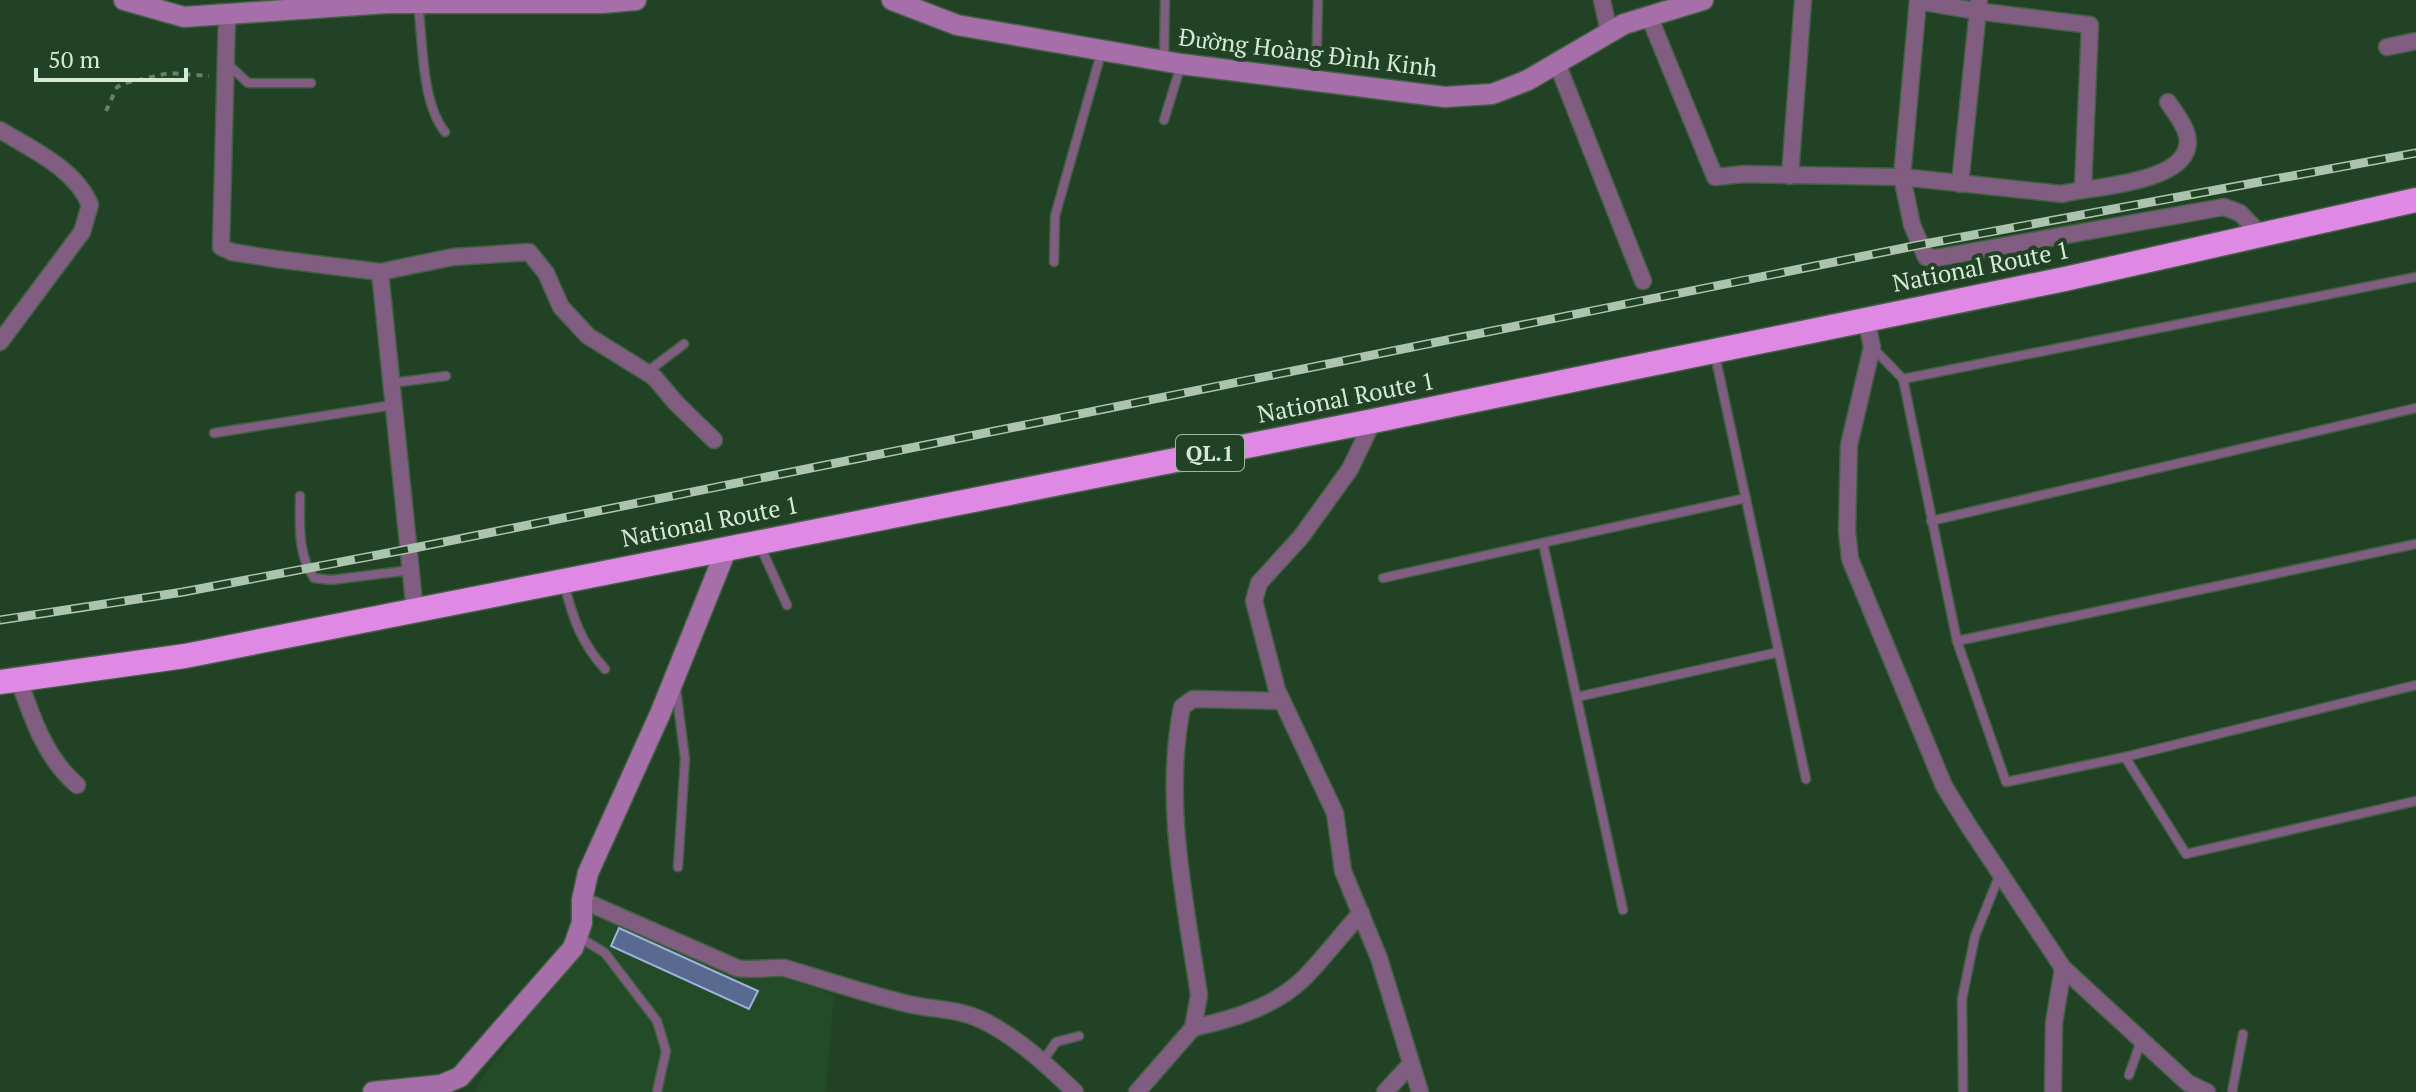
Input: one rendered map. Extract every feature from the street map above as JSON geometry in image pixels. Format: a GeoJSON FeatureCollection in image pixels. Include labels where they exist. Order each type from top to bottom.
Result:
{"type":"FeatureCollection","features":[{"type":"Feature","properties":{"kind":"highway","name":"National Route 1"},"geometry":{"type":"LineString","coordinates":[[10,681],[185,656],[1373,421],[2262,236],[2416,200]]}},
{"type":"Feature","properties":{"kind":"street"},"geometry":{"type":"LineString","coordinates":[[124,0],[183,12],[227,15],[387,3],[602,3],[636,0]]}},
{"type":"Feature","properties":{"kind":"street","name":"Đường Hoàng Đình Kinh"},"geometry":{"type":"LineString","coordinates":[[892,0],[957,25],[1172,63],[1445,97],[1492,94],[1508,88],[1528,80],[1609,32],[1703,0]]}},
{"type":"Feature","properties":{"kind":"street"},"geometry":{"type":"LineString","coordinates":[[1602,0],[1609,32]]}},
{"type":"Feature","properties":{"kind":"street"},"geometry":{"type":"LineString","coordinates":[[1790,176],[1803,0]]}},
{"type":"Feature","properties":{"kind":"street"},"geometry":{"type":"LineString","coordinates":[[2083,188],[2090,25],[1978,6],[1918,0],[1902,177],[1923,254],[1932,258],[2224,207],[2240,213],[2262,236]]}},
{"type":"Feature","properties":{"kind":"street"},"geometry":{"type":"LineString","coordinates":[[1960,184],[1978,6]]}},
{"type":"Feature","properties":{"kind":"street"},"geometry":{"type":"LineString","coordinates":[[227,15],[221,247],[232,252],[276,259],[380,272],[453,257],[529,252],[546,273],[561,307],[588,336],[647,372],[714,440]]}},
{"type":"Feature","properties":{"kind":"street"},"geometry":{"type":"LineString","coordinates":[[1649,16],[1715,177],[1744,174],[1902,177],[2054,194],[2150,179],[2179,162],[2187,149],[2188,137],[2168,102]]}},
{"type":"Feature","properties":{"kind":"street"},"geometry":{"type":"LineString","coordinates":[[2387,47],[2416,41]]}},
{"type":"Feature","properties":{"kind":"street"},"geometry":{"type":"LineString","coordinates":[[1557,63],[1643,281]]}},
{"type":"Feature","properties":{"kind":"street"},"geometry":{"type":"LineString","coordinates":[[0,130],[66,174],[90,205],[82,232],[0,342]]}},
{"type":"Feature","properties":{"kind":"street"},"geometry":{"type":"LineString","coordinates":[[380,272],[415,612]]}},
{"type":"Feature","properties":{"kind":"street"},"geometry":{"type":"LineString","coordinates":[[1866,319],[1872,347],[1849,445],[1847,531],[1850,559],[1944,786],[2063,968],[2141,1040],[2186,1087],[2207,1092]]}},
{"type":"Feature","properties":{"kind":"street"},"geometry":{"type":"LineString","coordinates":[[1373,421],[1350,469],[1301,537],[1259,583],[1254,601],[1277,690],[1335,813],[1343,871],[1379,958],[1420,1092]]}},
{"type":"Feature","properties":{"kind":"street"},"geometry":{"type":"LineString","coordinates":[[382,1092],[441,1085],[460,1077],[573,948],[579,937],[588,873],[673,681],[727,548]]}},
{"type":"Feature","properties":{"kind":"street"},"geometry":{"type":"LineString","coordinates":[[10,681],[29,709],[61,772],[77,785]]}},
{"type":"Feature","properties":{"kind":"street"},"geometry":{"type":"LineString","coordinates":[[1137,1092],[1193,1028],[1199,995],[1175,839],[1175,744],[1182,707],[1193,699],[1282,701]]}},
{"type":"Feature","properties":{"kind":"street"},"geometry":{"type":"LineString","coordinates":[[582,900],[737,968],[785,968],[907,1004],[960,1012],[982,1020],[1043,1062],[1075,1092]]}},
{"type":"Feature","properties":{"kind":"street"},"geometry":{"type":"LineString","coordinates":[[1193,1028],[1232,1019],[1262,1007],[1300,982],[1361,913]]}},
{"type":"Feature","properties":{"kind":"street"},"geometry":{"type":"LineString","coordinates":[[2053,1092],[2054,1023],[2063,968]]}},
{"type":"Feature","properties":{"kind":"street"},"geometry":{"type":"LineString","coordinates":[[1385,1092],[1411,1064]]}},
{"type":"Feature","properties":{"kind":"lane"},"geometry":{"type":"LineString","coordinates":[[1164,120],[1172,63],[1165,0]]}},
{"type":"Feature","properties":{"kind":"lane"},"geometry":{"type":"LineString","coordinates":[[1316,80],[1318,0]]}},
{"type":"Feature","properties":{"kind":"lane"},"geometry":{"type":"LineString","coordinates":[[418,3],[431,104],[436,122],[445,132]]}},
{"type":"Feature","properties":{"kind":"lane"},"geometry":{"type":"LineString","coordinates":[[1054,262],[1055,216],[1102,50]]}},
{"type":"Feature","properties":{"kind":"lane"},"geometry":{"type":"LineString","coordinates":[[224,70],[232,68],[248,83],[311,83]]}},
{"type":"Feature","properties":{"kind":"lane"},"geometry":{"type":"LineString","coordinates":[[1903,379],[2416,277]]}},
{"type":"Feature","properties":{"kind":"lane"},"geometry":{"type":"LineString","coordinates":[[647,372],[684,344]]}},
{"type":"Feature","properties":{"kind":"lane"},"geometry":{"type":"LineString","coordinates":[[1872,347],[1903,379],[1957,641],[2006,782],[2125,757],[2416,685]]}},
{"type":"Feature","properties":{"kind":"lane"},"geometry":{"type":"LineString","coordinates":[[1714,350],[1806,779]]}},
{"type":"Feature","properties":{"kind":"lane"},"geometry":{"type":"LineString","coordinates":[[392,383],[446,376]]}},
{"type":"Feature","properties":{"kind":"lane"},"geometry":{"type":"LineString","coordinates":[[214,433],[394,405]]}},
{"type":"Feature","properties":{"kind":"lane"},"geometry":{"type":"LineString","coordinates":[[1931,521],[2416,408]]}},
{"type":"Feature","properties":{"kind":"lane"},"geometry":{"type":"LineString","coordinates":[[300,496],[300,543],[307,568],[314,578],[331,580],[411,570]]}},
{"type":"Feature","properties":{"kind":"lane"},"geometry":{"type":"LineString","coordinates":[[1383,578],[1746,498]]}},
{"type":"Feature","properties":{"kind":"lane"},"geometry":{"type":"LineString","coordinates":[[757,542],[787,605]]}},
{"type":"Feature","properties":{"kind":"lane"},"geometry":{"type":"LineString","coordinates":[[1543,543],[1623,910]]}},
{"type":"Feature","properties":{"kind":"lane"},"geometry":{"type":"LineString","coordinates":[[1957,641],[2416,544]]}},
{"type":"Feature","properties":{"kind":"lane"},"geometry":{"type":"LineString","coordinates":[[563,580],[580,636],[588,652],[605,669]]}},
{"type":"Feature","properties":{"kind":"lane"},"geometry":{"type":"LineString","coordinates":[[1577,697],[1779,652]]}},
{"type":"Feature","properties":{"kind":"lane"},"geometry":{"type":"LineString","coordinates":[[673,681],[679,700],[685,759],[678,867]]}},
{"type":"Feature","properties":{"kind":"lane"},"geometry":{"type":"LineString","coordinates":[[2125,757],[2186,854],[2416,801]]}},
{"type":"Feature","properties":{"kind":"lane"},"geometry":{"type":"LineString","coordinates":[[1963,1092],[1962,999],[1975,936],[2000,873]]}},
{"type":"Feature","properties":{"kind":"lane"},"geometry":{"type":"LineString","coordinates":[[579,937],[605,953],[657,1021],[666,1051],[657,1092]]}},
{"type":"Feature","properties":{"kind":"lane"},"geometry":{"type":"LineString","coordinates":[[2232,1092],[2243,1034]]}},
{"type":"Feature","properties":{"kind":"lane"},"geometry":{"type":"LineString","coordinates":[[1043,1062],[1056,1042],[1079,1036]]}},
{"type":"Feature","properties":{"kind":"lane"},"geometry":{"type":"LineString","coordinates":[[2129,1075],[2141,1040]]}},
{"type":"Feature","properties":{"kind":"path"},"geometry":{"type":"LineString","coordinates":[[106,111],[117,87],[125,83],[169,73],[224,70]]}},
{"type":"Feature","properties":{"kind":"shaded area"},"geometry":{"type":"Polygon","coordinates":[[[603,916],[765,979],[783,976],[834,995],[826,1092],[475,1092],[481,1079],[603,916]]]}},
{"type":"Feature","properties":{"kind":"building"},"geometry":{"type":"Polygon","coordinates":[[[619,928],[758,991],[749,1009],[611,946],[619,928]]]}},
{"type":"Feature","properties":{"kind":"railway"},"geometry":{"type":"LineString","coordinates":[[0,620],[183,592],[409,549],[1919,245],[2416,153]]}}]}
